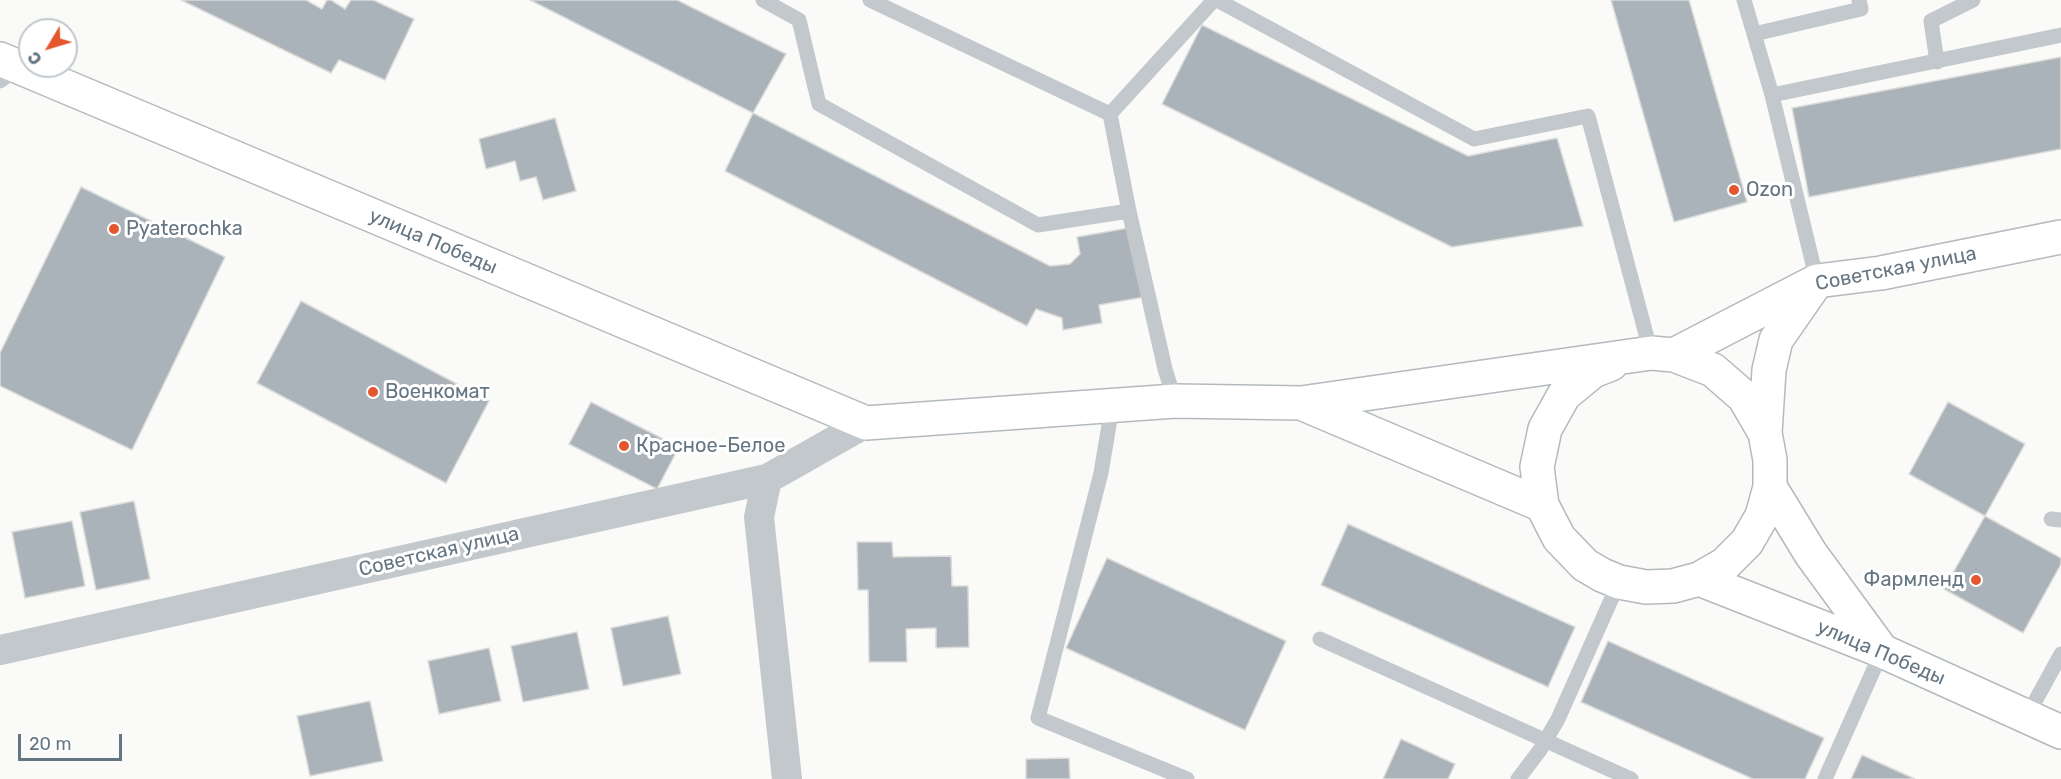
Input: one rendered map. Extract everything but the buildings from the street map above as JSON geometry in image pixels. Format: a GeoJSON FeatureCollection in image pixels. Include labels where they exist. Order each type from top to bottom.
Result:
{"type":"FeatureCollection","features":[{"type":"Feature","properties":{"kind":"street","name":"улица Победы"},"geometry":{"type":"LineString","coordinates":[[6,69],[866,423]]}},
{"type":"Feature","properties":{"kind":"street","name":"Советская улица"},"geometry":{"type":"LineString","coordinates":[[1651,355],[1816,281],[1881,273],[2061,237]]}},
{"type":"Feature","properties":{"kind":"street"},"geometry":{"type":"LineString","coordinates":[[1651,355],[1593,370],[1564,395],[1545,429],[1537,467],[1542,505],[1565,545],[1585,565],[1619,582],[1646,587],[1673,586],[1699,579],[1725,564],[1747,542],[1762,516],[1770,487],[1770,460],[1765,433],[1768,370],[1776,340],[1816,281]]}},
{"type":"Feature","properties":{"kind":"street"},"geometry":{"type":"LineString","coordinates":[[866,423],[1175,401],[1301,403],[1651,355],[1713,370],[1744,397],[1765,433]]}},
{"type":"Feature","properties":{"kind":"street"},"geometry":{"type":"LineString","coordinates":[[1301,403],[1542,505]]}},
{"type":"Feature","properties":{"kind":"street","name":"Советская улица"},"geometry":{"type":"LineString","coordinates":[[0,650],[767,479],[866,423]]}},
{"type":"Feature","properties":{"kind":"street"},"geometry":{"type":"LineString","coordinates":[[767,479],[759,517],[787,779]]}},
{"type":"Feature","properties":{"kind":"street"},"geometry":{"type":"LineString","coordinates":[[1770,487],[1811,554],[1882,651]]}},
{"type":"Feature","properties":{"kind":"street","name":"улица Победы"},"geometry":{"type":"LineString","coordinates":[[1699,579],[1882,651],[2061,732]]}},
{"type":"Feature","properties":{"kind":"lane"},"geometry":{"type":"LineString","coordinates":[[764,0],[799,20],[819,104],[1038,225],[1129,211]]}},
{"type":"Feature","properties":{"kind":"lane"},"geometry":{"type":"LineString","coordinates":[[870,0],[1110,114]]}},
{"type":"Feature","properties":{"kind":"lane"},"geometry":{"type":"LineString","coordinates":[[1110,114],[1215,0],[1474,139],[1588,116],[1651,355]]}},
{"type":"Feature","properties":{"kind":"lane"},"geometry":{"type":"LineString","coordinates":[[1744,0],[1772,96],[1816,281]]}},
{"type":"Feature","properties":{"kind":"lane"},"geometry":{"type":"LineString","coordinates":[[1754,34],[1861,9],[1858,0]]}},
{"type":"Feature","properties":{"kind":"lane"},"geometry":{"type":"LineString","coordinates":[[1937,62],[1931,21],[1973,0]]}},
{"type":"Feature","properties":{"kind":"lane"},"geometry":{"type":"LineString","coordinates":[[1772,96],[2061,35]]}},
{"type":"Feature","properties":{"kind":"lane"},"geometry":{"type":"LineString","coordinates":[[1110,114],[1129,211],[1165,369],[1175,401]]}},
{"type":"Feature","properties":{"kind":"lane"},"geometry":{"type":"LineString","coordinates":[[1112,407],[1101,473],[1038,718],[1187,779]]}},
{"type":"Feature","properties":{"kind":"lane"},"geometry":{"type":"LineString","coordinates":[[1518,779],[1546,741],[1558,719],[1619,582]]}},
{"type":"Feature","properties":{"kind":"lane"},"geometry":{"type":"LineString","coordinates":[[1320,639],[1631,779]]}},
{"type":"Feature","properties":{"kind":"lane"},"geometry":{"type":"LineString","coordinates":[[1825,779],[1882,651]]}},
{"type":"Feature","properties":{"kind":"lane"},"geometry":{"type":"LineString","coordinates":[[2027,716],[2061,654]]}},
{"type":"Feature","properties":{"kind":"place","name":"Ozon"},"geometry":{"type":"Point","coordinates":[1734,190]}},
{"type":"Feature","properties":{"kind":"place","name":"Pyaterochka"},"geometry":{"type":"Point","coordinates":[114,229]}},
{"type":"Feature","properties":{"kind":"place","name":"Военкомат"},"geometry":{"type":"Point","coordinates":[373,392]}},
{"type":"Feature","properties":{"kind":"place","name":"Красное-Белое"},"geometry":{"type":"Point","coordinates":[624,446]}},
{"type":"Feature","properties":{"kind":"place","name":"Фармленд"},"geometry":{"type":"Point","coordinates":[1976,580]}}]}
